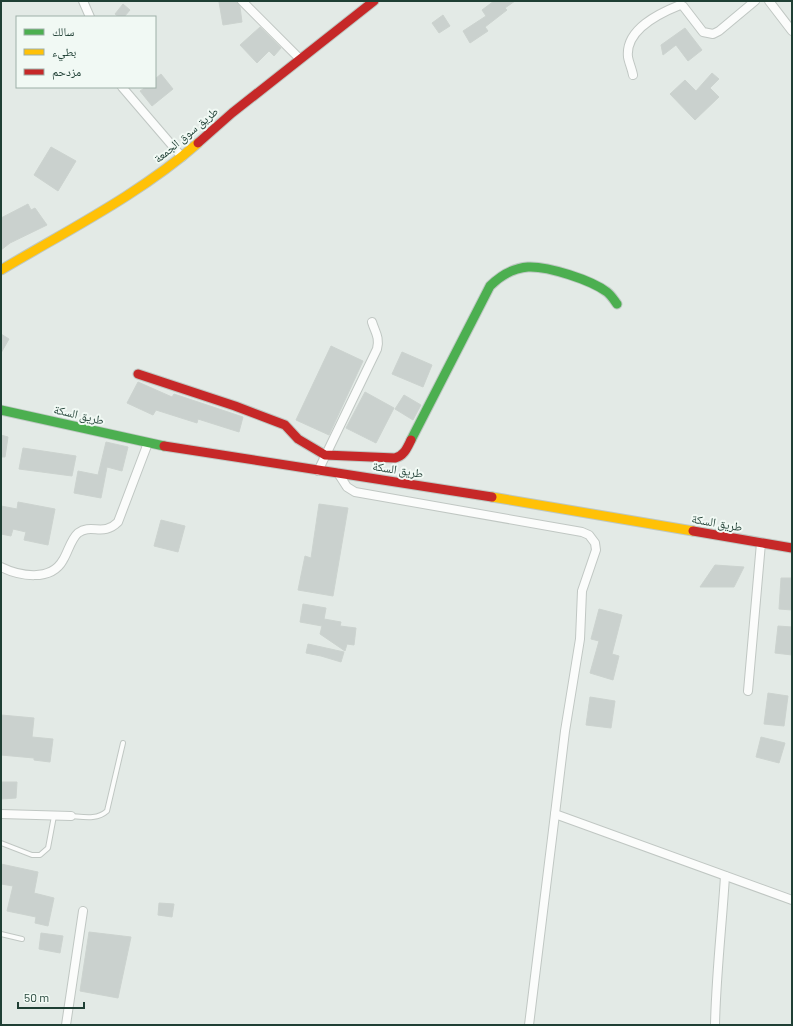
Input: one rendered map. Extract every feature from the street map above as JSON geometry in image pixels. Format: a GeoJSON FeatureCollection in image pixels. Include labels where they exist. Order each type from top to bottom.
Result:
{"type":"FeatureCollection","features":[{"type":"Feature","properties":{"kind":"main road","name":"طريق سوق الجمعة"},"geometry":{"type":"LineString","coordinates":[[1,270],[137,189],[182,157],[232,113],[374,1]]}},
{"type":"Feature","properties":{"kind":"main road"},"geometry":{"type":"LineString","coordinates":[[138,374],[235,406],[285,425],[298,439],[325,455],[395,458],[400,457],[406,451],[490,286],[500,276],[529,267],[561,273],[602,288],[609,293],[616,304]]}},
{"type":"Feature","properties":{"kind":"main road","name":"طريق السكة"},"geometry":{"type":"LineString","coordinates":[[1,410],[148,443],[497,498],[792,548]]}},
{"type":"Feature","properties":{"kind":"street"},"geometry":{"type":"LineString","coordinates":[[83,1],[90,16]]}},
{"type":"Feature","properties":{"kind":"street"},"geometry":{"type":"LineString","coordinates":[[242,1],[300,59]]}},
{"type":"Feature","properties":{"kind":"street"},"geometry":{"type":"LineString","coordinates":[[634,75],[628,56],[632,39],[652,18],[662,12],[680,5],[683,6],[703,32],[713,34],[719,31],[755,1]]}},
{"type":"Feature","properties":{"kind":"street"},"geometry":{"type":"LineString","coordinates":[[769,1],[792,30]]}},
{"type":"Feature","properties":{"kind":"street"},"geometry":{"type":"LineString","coordinates":[[123,88],[182,157]]}},
{"type":"Feature","properties":{"kind":"street"},"geometry":{"type":"LineString","coordinates":[[318,471],[377,348],[379,341],[378,335],[372,322]]}},
{"type":"Feature","properties":{"kind":"street"},"geometry":{"type":"LineString","coordinates":[[1,567],[13,573],[26,575],[39,574],[53,570],[62,562],[75,536],[80,532],[90,530],[108,530],[113,527],[118,522],[148,443]]}},
{"type":"Feature","properties":{"kind":"street"},"geometry":{"type":"LineString","coordinates":[[338,473],[347,487],[355,492],[582,532],[589,535],[595,543],[596,550],[582,591],[580,639],[565,731],[529,1025]]}},
{"type":"Feature","properties":{"kind":"street"},"geometry":{"type":"LineString","coordinates":[[748,691],[761,542]]}},
{"type":"Feature","properties":{"kind":"street"},"geometry":{"type":"LineString","coordinates":[[1,814],[71,816]]}},
{"type":"Feature","properties":{"kind":"street"},"geometry":{"type":"LineString","coordinates":[[555,814],[657,849],[725,876],[792,900]]}},
{"type":"Feature","properties":{"kind":"street"},"geometry":{"type":"LineString","coordinates":[[715,1025],[716,986],[723,918],[725,876]]}},
{"type":"Feature","properties":{"kind":"street"},"geometry":{"type":"LineString","coordinates":[[66,1025],[83,911]]}},
{"type":"Feature","properties":{"kind":"lane"},"geometry":{"type":"LineString","coordinates":[[71,816],[94,817],[103,814],[107,810],[123,743]]}},
{"type":"Feature","properties":{"kind":"lane"},"geometry":{"type":"LineString","coordinates":[[1,843],[32,855],[40,855],[48,848],[54,816]]}},
{"type":"Feature","properties":{"kind":"lane"},"geometry":{"type":"LineString","coordinates":[[1,934],[22,939]]}},
{"type":"Feature","properties":{"kind":"building"},"geometry":{"type":"Polygon","coordinates":[[[237,1],[240,7],[242,22],[223,25],[219,2],[237,1]]]}},
{"type":"Feature","properties":{"kind":"building"},"geometry":{"type":"Polygon","coordinates":[[[494,1],[515,1],[505,8],[507,10],[485,27],[488,31],[470,43],[463,31],[486,16],[482,10],[494,1]]]}},
{"type":"Feature","properties":{"kind":"building"},"geometry":{"type":"Polygon","coordinates":[[[123,4],[130,10],[125,16],[118,16],[115,14],[123,4]]]}},
{"type":"Feature","properties":{"kind":"building"},"geometry":{"type":"Polygon","coordinates":[[[443,15],[450,26],[439,33],[432,23],[443,15]]]}},
{"type":"Feature","properties":{"kind":"building"},"geometry":{"type":"Polygon","coordinates":[[[260,27],[281,48],[274,56],[269,51],[257,63],[240,45],[260,27]]]}},
{"type":"Feature","properties":{"kind":"building"},"geometry":{"type":"Polygon","coordinates":[[[685,28],[702,50],[688,61],[676,45],[663,55],[661,45],[685,28]]]}},
{"type":"Feature","properties":{"kind":"building"},"geometry":{"type":"Polygon","coordinates":[[[712,73],[719,79],[710,88],[719,97],[695,120],[670,94],[685,80],[696,91],[712,73]]]}},
{"type":"Feature","properties":{"kind":"building"},"geometry":{"type":"Polygon","coordinates":[[[161,74],[173,89],[152,106],[140,91],[144,88],[156,88],[156,78],[161,74]]]}},
{"type":"Feature","properties":{"kind":"building"},"geometry":{"type":"Polygon","coordinates":[[[51,147],[76,161],[58,191],[34,175],[51,147]]]}},
{"type":"Feature","properties":{"kind":"building"},"geometry":{"type":"Polygon","coordinates":[[[28,204],[31,210],[35,208],[47,225],[10,243],[1,250],[1,218],[28,204]]]}},
{"type":"Feature","properties":{"kind":"building"},"geometry":{"type":"Polygon","coordinates":[[[1,334],[9,339],[1,353],[1,334]]]}},
{"type":"Feature","properties":{"kind":"building"},"geometry":{"type":"Polygon","coordinates":[[[331,346],[363,361],[329,435],[296,420],[331,346]]]}},
{"type":"Feature","properties":{"kind":"building"},"geometry":{"type":"Polygon","coordinates":[[[402,352],[432,365],[423,387],[392,374],[402,352]]]}},
{"type":"Feature","properties":{"kind":"building"},"geometry":{"type":"Polygon","coordinates":[[[138,382],[172,397],[174,394],[243,417],[239,432],[198,419],[197,423],[156,410],[153,415],[127,403],[138,382]]]}},
{"type":"Feature","properties":{"kind":"building"},"geometry":{"type":"Polygon","coordinates":[[[365,392],[394,408],[376,443],[346,428],[365,392]]]}},
{"type":"Feature","properties":{"kind":"building"},"geometry":{"type":"Polygon","coordinates":[[[404,395],[421,405],[413,420],[395,409],[404,395]]]}},
{"type":"Feature","properties":{"kind":"building"},"geometry":{"type":"Polygon","coordinates":[[[1,435],[8,437],[5,457],[1,457],[1,435]]]}},
{"type":"Feature","properties":{"kind":"building"},"geometry":{"type":"Polygon","coordinates":[[[106,442],[128,447],[122,471],[107,467],[101,498],[74,493],[78,471],[98,475],[106,442]]]}},
{"type":"Feature","properties":{"kind":"building"},"geometry":{"type":"Polygon","coordinates":[[[23,448],[76,456],[72,476],[19,469],[23,448]]]}},
{"type":"Feature","properties":{"kind":"building"},"geometry":{"type":"Polygon","coordinates":[[[18,502],[55,509],[48,545],[24,540],[26,532],[13,529],[11,536],[1,534],[1,506],[17,509],[18,502]]]}},
{"type":"Feature","properties":{"kind":"building"},"geometry":{"type":"Polygon","coordinates":[[[319,504],[348,508],[333,596],[298,590],[305,556],[311,558],[319,504]]]}},
{"type":"Feature","properties":{"kind":"building"},"geometry":{"type":"Polygon","coordinates":[[[161,520],[185,526],[178,552],[154,546],[161,520]]]}},
{"type":"Feature","properties":{"kind":"building"},"geometry":{"type":"Polygon","coordinates":[[[715,565],[744,567],[734,587],[700,587],[715,565]]]}},
{"type":"Feature","properties":{"kind":"building"},"geometry":{"type":"Polygon","coordinates":[[[781,578],[792,578],[792,610],[779,609],[781,578]]]}},
{"type":"Feature","properties":{"kind":"building"},"geometry":{"type":"Polygon","coordinates":[[[303,604],[326,608],[324,619],[341,622],[340,626],[356,628],[354,645],[347,644],[345,651],[320,634],[322,626],[300,622],[303,604]]]}},
{"type":"Feature","properties":{"kind":"building"},"geometry":{"type":"Polygon","coordinates":[[[599,609],[622,615],[612,654],[619,656],[613,680],[590,673],[599,641],[591,639],[599,609]]]}},
{"type":"Feature","properties":{"kind":"building"},"geometry":{"type":"Polygon","coordinates":[[[778,626],[792,627],[792,655],[775,653],[778,626]]]}},
{"type":"Feature","properties":{"kind":"building"},"geometry":{"type":"Polygon","coordinates":[[[308,644],[344,652],[341,662],[306,653],[308,644]]]}},
{"type":"Feature","properties":{"kind":"building"},"geometry":{"type":"Polygon","coordinates":[[[768,693],[788,696],[784,726],[764,724],[768,693]]]}},
{"type":"Feature","properties":{"kind":"building"},"geometry":{"type":"Polygon","coordinates":[[[590,697],[615,701],[611,728],[586,725],[590,697]]]}},
{"type":"Feature","properties":{"kind":"building"},"geometry":{"type":"Polygon","coordinates":[[[1,715],[34,718],[32,737],[53,739],[50,762],[34,760],[34,758],[1,755],[1,715]]]}},
{"type":"Feature","properties":{"kind":"building"},"geometry":{"type":"Polygon","coordinates":[[[761,737],[785,743],[779,763],[756,757],[761,737]]]}},
{"type":"Feature","properties":{"kind":"building"},"geometry":{"type":"Polygon","coordinates":[[[1,782],[17,782],[16,798],[1,799],[1,782]]]}},
{"type":"Feature","properties":{"kind":"building"},"geometry":{"type":"Polygon","coordinates":[[[1,864],[38,872],[34,893],[54,898],[48,926],[35,923],[36,917],[7,911],[13,886],[1,884],[1,864]]]}},
{"type":"Feature","properties":{"kind":"building"},"geometry":{"type":"Polygon","coordinates":[[[159,903],[174,904],[172,917],[158,915],[159,903]]]}},
{"type":"Feature","properties":{"kind":"building"},"geometry":{"type":"Polygon","coordinates":[[[89,932],[131,937],[118,998],[80,991],[89,932]]]}},
{"type":"Feature","properties":{"kind":"building"},"geometry":{"type":"Polygon","coordinates":[[[41,933],[63,936],[60,953],[39,949],[41,933]]]}},
{"type":"Feature","properties":{"kind":"traffic: fast"},"geometry":{"type":"LineString","coordinates":[[411,440],[490,286],[498,279],[512,271],[528,267],[558,271],[600,287],[608,293],[617,304]]}},
{"type":"Feature","properties":{"kind":"traffic: fast"},"geometry":{"type":"LineString","coordinates":[[1,410],[164,446]]}},
{"type":"Feature","properties":{"kind":"traffic: slow"},"geometry":{"type":"LineString","coordinates":[[1,270],[128,195],[152,179],[198,143]]}},
{"type":"Feature","properties":{"kind":"traffic: slow"},"geometry":{"type":"LineString","coordinates":[[492,497],[693,531]]}},
{"type":"Feature","properties":{"kind":"traffic: jam"},"geometry":{"type":"LineString","coordinates":[[198,143],[232,113],[374,1]]}},
{"type":"Feature","properties":{"kind":"traffic: jam"},"geometry":{"type":"LineString","coordinates":[[138,374],[235,406],[285,425],[298,439],[325,455],[395,458],[403,454],[411,440]]}},
{"type":"Feature","properties":{"kind":"traffic: jam"},"geometry":{"type":"LineString","coordinates":[[164,446],[492,497]]}},
{"type":"Feature","properties":{"kind":"traffic: jam"},"geometry":{"type":"LineString","coordinates":[[693,531],[792,548]]}}]}
